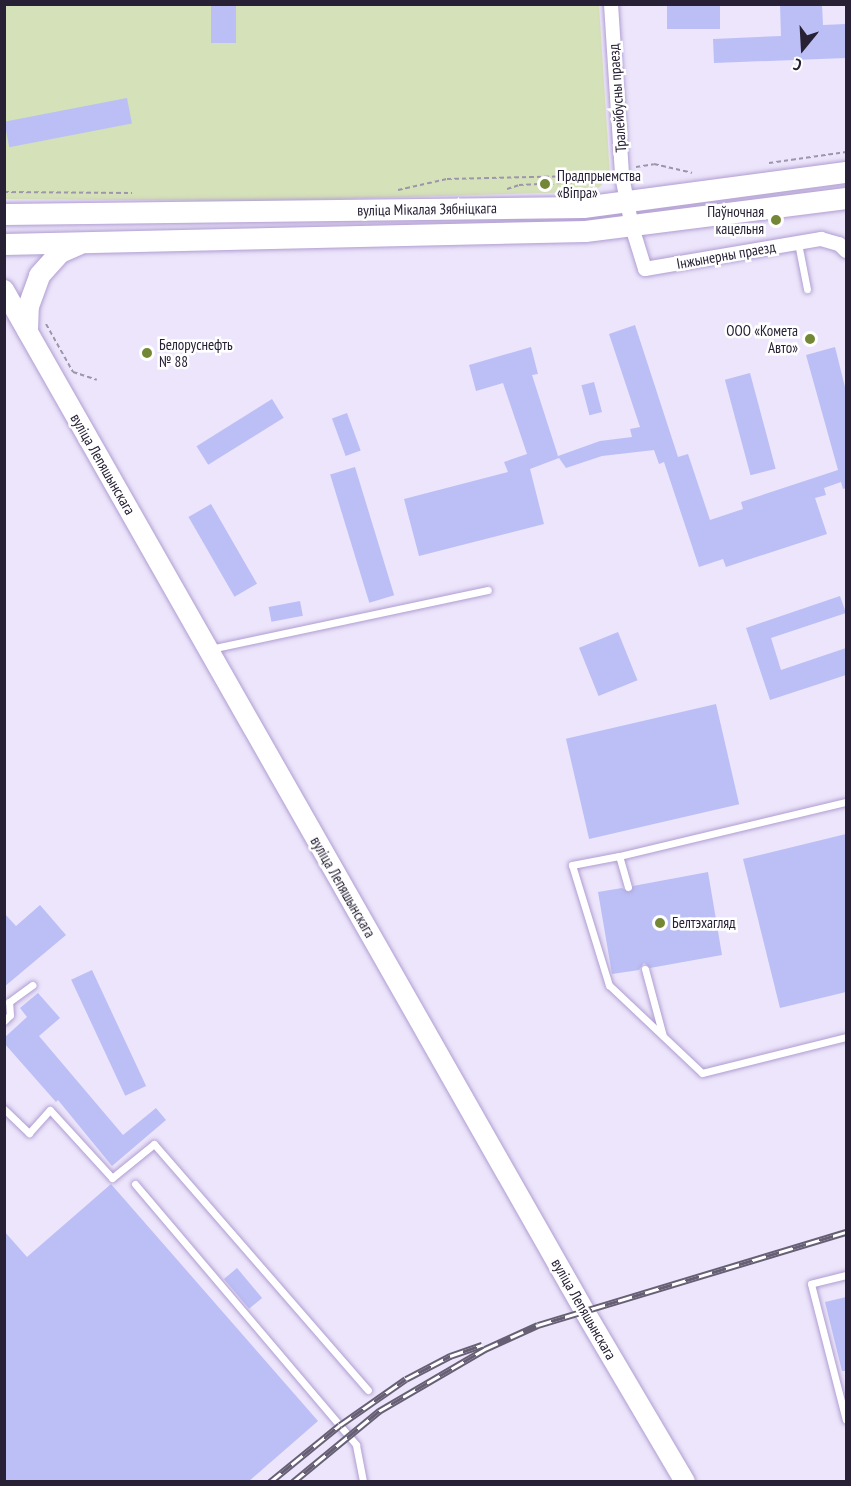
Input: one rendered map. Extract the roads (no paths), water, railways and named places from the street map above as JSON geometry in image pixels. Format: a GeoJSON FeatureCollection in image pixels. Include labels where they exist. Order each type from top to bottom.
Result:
{"type":"FeatureCollection","features":[{"type":"Feature","properties":{"kind":"main road","name":"вуліца Мікалая Зябніцкага"},"geometry":{"type":"LineString","coordinates":[[4,214],[546,208],[627,202],[846,172]]}},
{"type":"Feature","properties":{"kind":"main road","name":"вуліца Мікалая Зябніцкага"},"geometry":{"type":"LineString","coordinates":[[4,244],[585,231],[632,227],[846,198]]}},
{"type":"Feature","properties":{"kind":"main road"},"geometry":{"type":"LineString","coordinates":[[34,324],[27,306],[39,275],[60,252],[82,242]]}},
{"type":"Feature","properties":{"kind":"main road","name":"вуліца Лепяшынскага"},"geometry":{"type":"LineString","coordinates":[[4,290],[34,324],[207,649],[585,1312],[685,1482]]}},
{"type":"Feature","properties":{"kind":"street","name":"Тралейбусны праезд"},"geometry":{"type":"LineString","coordinates":[[611,4],[622,176],[632,227]]}},
{"type":"Feature","properties":{"kind":"street","name":"Інжынерны праезд"},"geometry":{"type":"LineString","coordinates":[[632,227],[645,269],[821,239],[839,244],[846,250]]}},
{"type":"Feature","properties":{"kind":"lane"},"geometry":{"type":"LineString","coordinates":[[798,243],[807,289]]}},
{"type":"Feature","properties":{"kind":"lane"},"geometry":{"type":"LineString","coordinates":[[207,649],[488,590]]}},
{"type":"Feature","properties":{"kind":"lane"},"geometry":{"type":"LineString","coordinates":[[846,802],[620,856],[572,865],[609,985],[702,1074],[846,1037]]}},
{"type":"Feature","properties":{"kind":"lane"},"geometry":{"type":"LineString","coordinates":[[620,856],[628,887]]}},
{"type":"Feature","properties":{"kind":"lane"},"geometry":{"type":"LineString","coordinates":[[645,969],[663,1036]]}},
{"type":"Feature","properties":{"kind":"lane"},"geometry":{"type":"LineString","coordinates":[[4,1021],[10,1015],[9,1002],[32,985]]}},
{"type":"Feature","properties":{"kind":"lane"},"geometry":{"type":"LineString","coordinates":[[4,1109],[29,1133],[50,1110],[112,1178],[154,1144],[368,1390]]}},
{"type":"Feature","properties":{"kind":"lane"},"geometry":{"type":"LineString","coordinates":[[135,1184],[356,1445],[363,1482]]}},
{"type":"Feature","properties":{"kind":"lane"},"geometry":{"type":"LineString","coordinates":[[846,1275],[811,1284],[846,1420]]}},
{"type":"Feature","properties":{"kind":"railway"},"geometry":{"type":"LineString","coordinates":[[293,1482],[379,1411],[485,1349],[538,1325],[846,1232]]}},
{"type":"Feature","properties":{"kind":"railway"},"geometry":{"type":"LineString","coordinates":[[270,1482],[340,1425],[406,1379],[450,1356],[482,1345]]}},
{"type":"Feature","properties":{"kind":"place","name":"Прадпрыемства «Віпра»"},"geometry":{"type":"Point","coordinates":[545,184]}},
{"type":"Feature","properties":{"kind":"place","name":"Паўночная кацельня"},"geometry":{"type":"Point","coordinates":[776,220]}},
{"type":"Feature","properties":{"kind":"place","name":"ООО «Комета Авто»"},"geometry":{"type":"Point","coordinates":[810,339]}},
{"type":"Feature","properties":{"kind":"place","name":"Белоруснефть № 88"},"geometry":{"type":"Point","coordinates":[147,353]}},
{"type":"Feature","properties":{"kind":"place","name":"Белтэхагляд"},"geometry":{"type":"Point","coordinates":[660,923]}}]}
